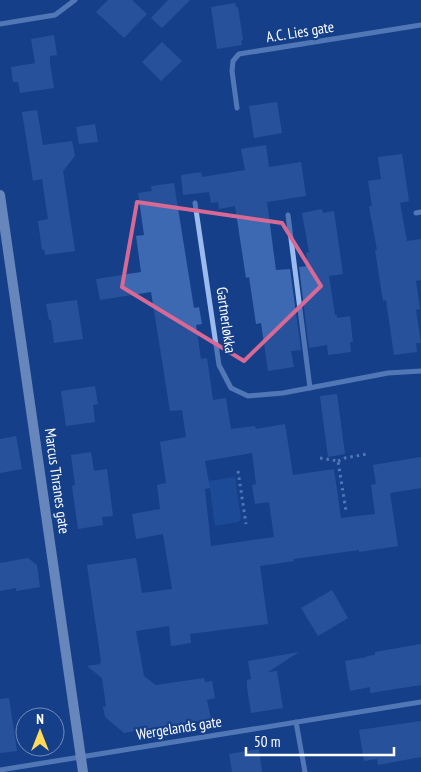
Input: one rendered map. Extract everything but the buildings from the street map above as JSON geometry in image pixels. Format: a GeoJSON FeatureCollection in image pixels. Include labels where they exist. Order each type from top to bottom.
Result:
{"type":"FeatureCollection","features":[{"type":"Feature","properties":{"kind":"main road","name":"Marcus Thranes gate"},"geometry":{"type":"LineString","coordinates":[[0,195],[83,772]]}},
{"type":"Feature","properties":{"kind":"street"},"geometry":{"type":"LineString","coordinates":[[0,24],[55,15],[75,0]]}},
{"type":"Feature","properties":{"kind":"street","name":"A.C. Lies gate"},"geometry":{"type":"LineString","coordinates":[[237,108],[232,71],[233,60],[239,54],[421,25]]}},
{"type":"Feature","properties":{"kind":"street","name":"Gartnerløkka"},"geometry":{"type":"LineString","coordinates":[[195,203],[219,365],[231,388],[248,396],[282,393],[388,373],[421,371]]}},
{"type":"Feature","properties":{"kind":"street"},"geometry":{"type":"LineString","coordinates":[[288,215],[310,388]]}},
{"type":"Feature","properties":{"kind":"street","name":"Wergelands gate"},"geometry":{"type":"LineString","coordinates":[[0,770],[421,702]]}},
{"type":"Feature","properties":{"kind":"street"},"geometry":{"type":"LineString","coordinates":[[296,722],[305,772]]}},
{"type":"Feature","properties":{"kind":"path"},"geometry":{"type":"LineString","coordinates":[[320,458],[338,460],[367,454]]}},
{"type":"Feature","properties":{"kind":"path"},"geometry":{"type":"LineString","coordinates":[[338,460],[346,511]]}},
{"type":"Feature","properties":{"kind":"path"},"geometry":{"type":"LineString","coordinates":[[238,471],[246,524]]}},
{"type":"Feature","properties":{"kind":"highlighted area"},"geometry":{"type":"Polygon","coordinates":[[[137,202],[282,223],[321,286],[244,361],[122,287],[137,202]]]}},
{"type":"Feature","properties":{"kind":"shaded area"},"geometry":{"type":"Polygon","coordinates":[[[235,477],[241,519],[238,522],[215,526],[209,481],[235,477]]]}}]}
